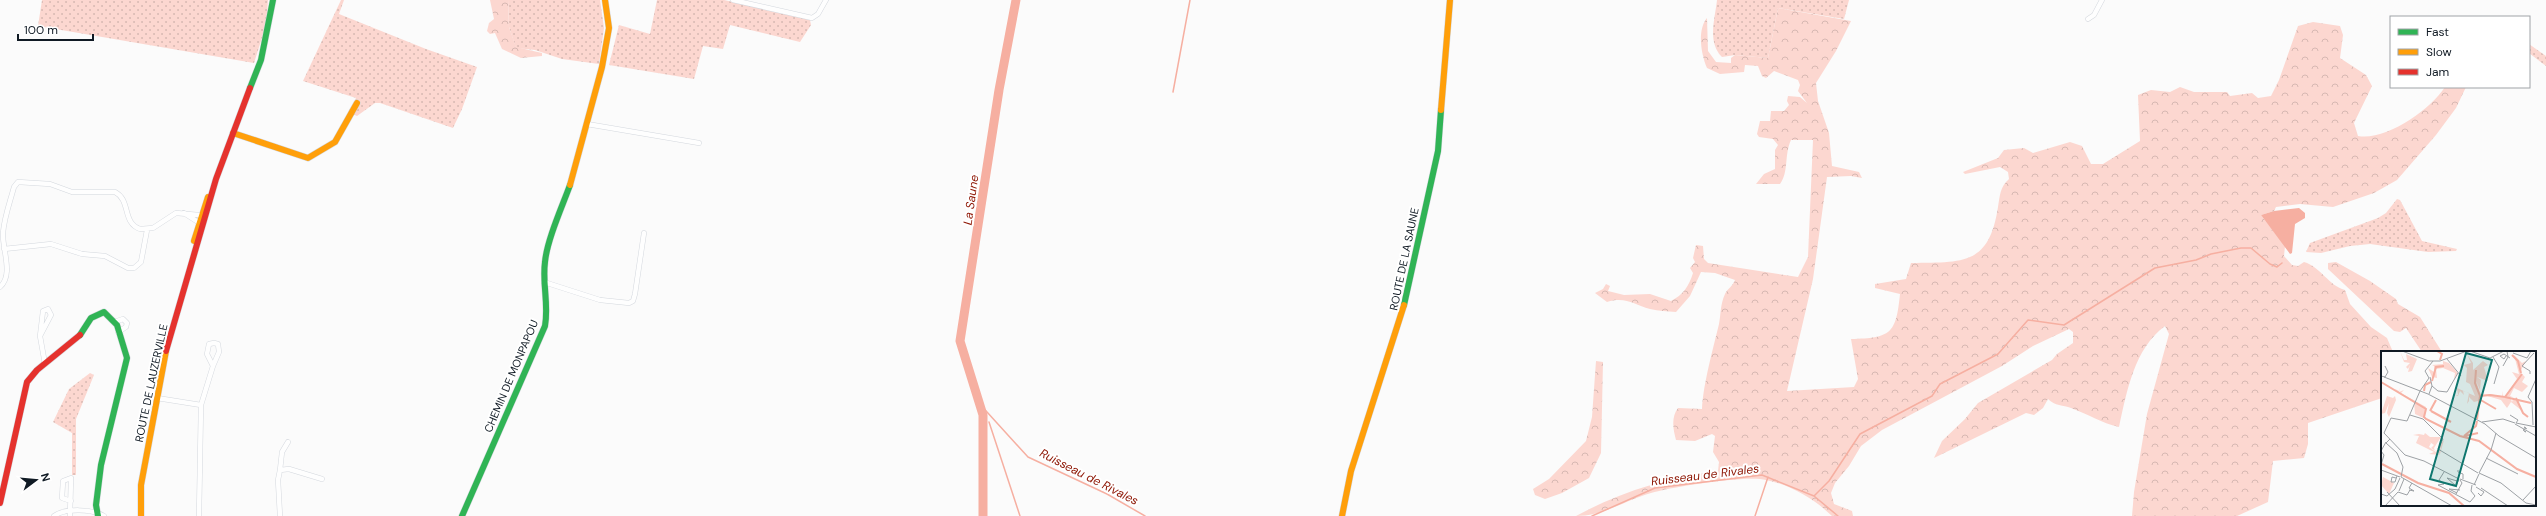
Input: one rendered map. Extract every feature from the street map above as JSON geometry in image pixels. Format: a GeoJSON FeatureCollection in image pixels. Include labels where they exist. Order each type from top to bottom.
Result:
{"type":"FeatureCollection","features":[{"type":"Feature","properties":{"kind":"street","name":"ROUTE DE LAUZERVILLE"},"geometry":{"type":"LineString","coordinates":[[141,514],[141,485],[167,343],[191,263],[201,219],[261,60],[273,0]]}},
{"type":"Feature","properties":{"kind":"street","name":"CHEMIN DE MONPAPOU"},"geometry":{"type":"LineString","coordinates":[[462,516],[545,326],[548,311],[544,282],[545,260],[587,124],[607,47],[609,22],[605,0]]}},
{"type":"Feature","properties":{"kind":"street"},"geometry":{"type":"LineString","coordinates":[[733,0],[812,18],[818,14],[826,0]]}},
{"type":"Feature","properties":{"kind":"street","name":"ROUTE DE LA SAUNE"},"geometry":{"type":"LineString","coordinates":[[1342,516],[1351,471],[1400,322],[1438,151],[1450,0]]}},
{"type":"Feature","properties":{"kind":"street"},"geometry":{"type":"LineString","coordinates":[[2088,19],[2094,15],[2102,0]]}},
{"type":"Feature","properties":{"kind":"street"},"geometry":{"type":"LineString","coordinates":[[233,133],[308,158],[336,142],[356,103]]}},
{"type":"Feature","properties":{"kind":"street"},"geometry":{"type":"LineString","coordinates":[[587,124],[699,143]]}},
{"type":"Feature","properties":{"kind":"street"},"geometry":{"type":"LineString","coordinates":[[0,287],[5,282],[7,274],[4,249],[5,222],[14,187],[21,181],[50,184],[72,192],[114,192],[124,200],[132,224],[137,228],[147,230],[158,225],[172,214],[184,213],[201,219]]}},
{"type":"Feature","properties":{"kind":"street"},"geometry":{"type":"LineString","coordinates":[[4,249],[51,244],[82,254],[105,256],[128,268],[134,268],[141,262],[147,230]]}},
{"type":"Feature","properties":{"kind":"street"},"geometry":{"type":"LineString","coordinates":[[544,282],[600,300],[629,304],[633,301],[635,294],[644,233]]}},
{"type":"Feature","properties":{"kind":"street"},"geometry":{"type":"LineString","coordinates":[[40,336],[51,315],[48,309],[43,311],[40,336],[45,364]]}},
{"type":"Feature","properties":{"kind":"street"},"geometry":{"type":"LineString","coordinates":[[0,503],[25,387],[30,378],[77,339],[97,313],[108,313],[114,322],[127,358],[98,479],[97,514]]}},
{"type":"Feature","properties":{"kind":"street"},"geometry":{"type":"LineString","coordinates":[[114,322],[123,319],[126,323],[126,327],[118,332]]}},
{"type":"Feature","properties":{"kind":"street"},"geometry":{"type":"LineString","coordinates":[[199,516],[200,405],[219,352],[218,344],[214,343],[209,344],[207,350],[213,366]]}},
{"type":"Feature","properties":{"kind":"street"},"geometry":{"type":"LineString","coordinates":[[157,398],[200,405]]}},
{"type":"Feature","properties":{"kind":"street"},"geometry":{"type":"LineString","coordinates":[[280,516],[278,480],[282,452],[288,442]]}},
{"type":"Feature","properties":{"kind":"street"},"geometry":{"type":"LineString","coordinates":[[280,470],[289,469],[322,479]]}},
{"type":"Feature","properties":{"kind":"street"},"geometry":{"type":"LineString","coordinates":[[70,514],[71,501],[71,478],[66,478],[63,481],[62,498],[71,501]]}},
{"type":"Feature","properties":{"kind":"street"},"geometry":{"type":"LineString","coordinates":[[54,516],[70,514],[97,514],[104,516]]}},
{"type":"Feature","properties":{"kind":"green space"},"geometry":{"type":"Polygon","coordinates":[[[42,0],[268,0],[266,25],[254,63],[38,26],[42,0]]]}},
{"type":"Feature","properties":{"kind":"green space"},"geometry":{"type":"Polygon","coordinates":[[[341,0],[344,0],[339,14],[426,49],[477,67],[462,109],[453,128],[380,103],[375,103],[357,116],[348,112],[356,98],[303,81],[341,0]]]}},
{"type":"Feature","properties":{"kind":"green space"},"geometry":{"type":"Polygon","coordinates":[[[490,0],[508,0],[509,27],[516,47],[542,53],[542,56],[521,58],[502,49],[495,33],[490,34],[487,31],[489,23],[494,19],[490,0]]]}},
{"type":"Feature","properties":{"kind":"green space"},"geometry":{"type":"Polygon","coordinates":[[[508,0],[600,0],[604,28],[599,64],[562,59],[535,50],[516,48],[509,27],[508,0]]]}},
{"type":"Feature","properties":{"kind":"green space"},"geometry":{"type":"Polygon","coordinates":[[[657,0],[724,0],[810,20],[811,25],[800,42],[730,25],[723,49],[703,46],[694,79],[609,65],[619,25],[650,34],[657,0]]]}},
{"type":"Feature","properties":{"kind":"green space"},"geometry":{"type":"Polygon","coordinates":[[[1717,0],[1849,0],[1844,19],[1778,8],[1768,58],[1735,55],[1722,57],[1717,51],[1713,37],[1717,0]]]}},
{"type":"Feature","properties":{"kind":"green space"},"geometry":{"type":"Polygon","coordinates":[[[1778,8],[1851,21],[1836,51],[1816,83],[1818,101],[1829,133],[1832,166],[1859,172],[1862,178],[1851,176],[1827,177],[1813,279],[1787,391],[1854,387],[1858,379],[1851,339],[1883,335],[1893,326],[1896,318],[1900,294],[1875,288],[1875,284],[1906,279],[1911,263],[1959,260],[1971,257],[1980,250],[1988,240],[1994,226],[2001,192],[2009,179],[2008,172],[2000,167],[1965,174],[1963,172],[1998,158],[2004,150],[2024,148],[2033,153],[2070,142],[2082,146],[2091,164],[2103,164],[2140,141],[2138,95],[2151,90],[2170,92],[2180,87],[2194,92],[2227,92],[2230,96],[2252,93],[2258,98],[2271,96],[2279,80],[2298,26],[2313,22],[2340,26],[2343,35],[2340,58],[2366,75],[2372,86],[2354,123],[2358,136],[2381,134],[2394,129],[2418,114],[2429,105],[2444,88],[2466,88],[2456,108],[2436,135],[2397,180],[2374,193],[2333,207],[2300,204],[2276,207],[2274,211],[2261,215],[2285,246],[2284,256],[2292,265],[2298,266],[2304,262],[2310,264],[2334,285],[2345,290],[2350,304],[2371,327],[2387,338],[2393,351],[2381,351],[2381,398],[2308,423],[2308,444],[2304,458],[2273,461],[2268,502],[2237,516],[2132,516],[2134,492],[2147,414],[2169,334],[2165,326],[2154,335],[2146,346],[2133,372],[2119,427],[2071,408],[2056,404],[2048,399],[2043,408],[2034,415],[2026,413],[1934,458],[1942,441],[1965,419],[1978,403],[2052,360],[2057,354],[2073,343],[2073,332],[2069,329],[2033,346],[2002,366],[1882,430],[1861,446],[1849,466],[1835,483],[1831,493],[1834,504],[1852,511],[1853,516],[1832,516],[1810,498],[1784,485],[1766,480],[1743,479],[1709,482],[1651,493],[1605,511],[1576,516],[1610,499],[1645,487],[1681,477],[1718,471],[1719,462],[1713,452],[1715,436],[1712,434],[1695,441],[1676,440],[1673,427],[1674,415],[1678,408],[1702,409],[1706,378],[1719,324],[1722,302],[1726,292],[1735,280],[1715,273],[1701,272],[1690,296],[1676,312],[1650,309],[1619,300],[1607,302],[1595,293],[1603,289],[1606,284],[1610,286],[1608,291],[1624,295],[1650,294],[1671,301],[1685,290],[1690,282],[1693,273],[1690,268],[1695,262],[1693,258],[1696,245],[1703,246],[1704,259],[1708,263],[1798,277],[1808,257],[1813,140],[1791,140],[1785,174],[1780,184],[1756,184],[1764,174],[1775,169],[1775,150],[1778,145],[1773,139],[1759,137],[1757,134],[1760,121],[1770,121],[1771,111],[1784,111],[1789,105],[1787,101],[1788,96],[1800,97],[1807,103],[1798,91],[1800,85],[1798,80],[1774,71],[1766,78],[1762,76],[1758,66],[1745,65],[1744,72],[1720,74],[1707,68],[1703,56],[1701,35],[1707,18],[1708,51],[1716,62],[1731,63],[1731,58],[1735,55],[1768,58],[1778,8]]]}},
{"type":"Feature","properties":{"kind":"green space"},"geometry":{"type":"Polygon","coordinates":[[[2530,45],[2546,56],[2546,66],[2530,54],[2530,45]]]}},
{"type":"Feature","properties":{"kind":"green space"},"geometry":{"type":"Polygon","coordinates":[[[2397,199],[2400,200],[2422,241],[2457,249],[2456,251],[2428,252],[2370,244],[2350,246],[2321,253],[2306,252],[2310,243],[2378,218],[2386,213],[2397,199]]]}},
{"type":"Feature","properties":{"kind":"green space"},"geometry":{"type":"Polygon","coordinates":[[[2336,262],[2370,281],[2396,299],[2398,304],[2420,317],[2441,351],[2421,351],[2406,328],[2400,332],[2394,331],[2328,269],[2328,263],[2336,262]]]}},
{"type":"Feature","properties":{"kind":"green space"},"geometry":{"type":"Polygon","coordinates":[[[1596,361],[1603,362],[1601,453],[1589,478],[1562,493],[1545,499],[1535,495],[1533,489],[1549,479],[1586,441],[1592,417],[1596,361]]]}},
{"type":"Feature","properties":{"kind":"green space"},"geometry":{"type":"Polygon","coordinates":[[[90,373],[94,375],[76,419],[76,475],[72,475],[72,433],[53,422],[69,389],[90,373]]]}},
{"type":"Feature","properties":{"kind":"shaded area"},"geometry":{"type":"Polygon","coordinates":[[[2299,208],[2305,213],[2305,218],[2295,224],[2292,253],[2290,254],[2261,215],[2274,211],[2299,208]]]}},
{"type":"Feature","properties":{"kind":"waterway","name":"La Saune"},"geometry":{"type":"LineString","coordinates":[[983,516],[983,415],[960,341],[999,90],[1016,0]]}},
{"type":"Feature","properties":{"kind":"waterway"},"geometry":{"type":"LineString","coordinates":[[1173,92],[1190,0]]}},
{"type":"Feature","properties":{"kind":"waterway"},"geometry":{"type":"LineString","coordinates":[[1814,496],[1829,481],[1860,434],[1932,396],[1940,384],[1998,354],[2028,320],[2064,325],[2155,268],[2196,260],[2211,254],[2241,248],[2251,248],[2270,264],[2277,267],[2282,263]]}},
{"type":"Feature","properties":{"kind":"waterway","name":"Ruisseau de Rivales"},"geometry":{"type":"LineString","coordinates":[[977,401],[1028,457],[1107,494],[1145,516]]}},
{"type":"Feature","properties":{"kind":"waterway"},"geometry":{"type":"LineString","coordinates":[[989,422],[1020,516]]}},
{"type":"Feature","properties":{"kind":"waterway","name":"Ruisseau de Rivales"},"geometry":{"type":"LineString","coordinates":[[1592,516],[1655,488],[1762,475],[1814,496],[1838,516]]}},
{"type":"Feature","properties":{"kind":"waterway"},"geometry":{"type":"LineString","coordinates":[[1755,516],[1768,477]]}},
{"type":"Feature","properties":{"kind":"traffic: fast"},"geometry":{"type":"LineString","coordinates":[[250,88],[261,60],[273,0]]}},
{"type":"Feature","properties":{"kind":"traffic: fast"},"geometry":{"type":"LineString","coordinates":[[1404,305],[1438,151],[1441,110]]}},
{"type":"Feature","properties":{"kind":"traffic: fast"},"geometry":{"type":"LineString","coordinates":[[462,516],[545,326],[546,310],[544,270],[546,253],[570,185]]}},
{"type":"Feature","properties":{"kind":"traffic: fast"},"geometry":{"type":"LineString","coordinates":[[80,335],[91,318],[104,312],[117,325],[127,358],[101,465],[96,505],[98,516]]}},
{"type":"Feature","properties":{"kind":"traffic: slow"},"geometry":{"type":"LineString","coordinates":[[570,185],[602,67],[609,28],[605,0]]}},
{"type":"Feature","properties":{"kind":"traffic: slow"},"geometry":{"type":"LineString","coordinates":[[1441,110],[1450,0]]}},
{"type":"Feature","properties":{"kind":"traffic: slow"},"geometry":{"type":"LineString","coordinates":[[233,133],[308,158],[335,142],[357,103]]}},
{"type":"Feature","properties":{"kind":"traffic: slow"},"geometry":{"type":"LineString","coordinates":[[194,241],[208,197]]}},
{"type":"Feature","properties":{"kind":"traffic: slow"},"geometry":{"type":"LineString","coordinates":[[1342,516],[1351,471],[1404,305]]}},
{"type":"Feature","properties":{"kind":"traffic: slow"},"geometry":{"type":"LineString","coordinates":[[141,516],[141,485],[166,351]]}},
{"type":"Feature","properties":{"kind":"traffic: jam"},"geometry":{"type":"LineString","coordinates":[[166,351],[216,179],[250,88]]}},
{"type":"Feature","properties":{"kind":"traffic: jam"},"geometry":{"type":"LineString","coordinates":[[0,503],[27,382],[37,370],[80,335]]}}]}
